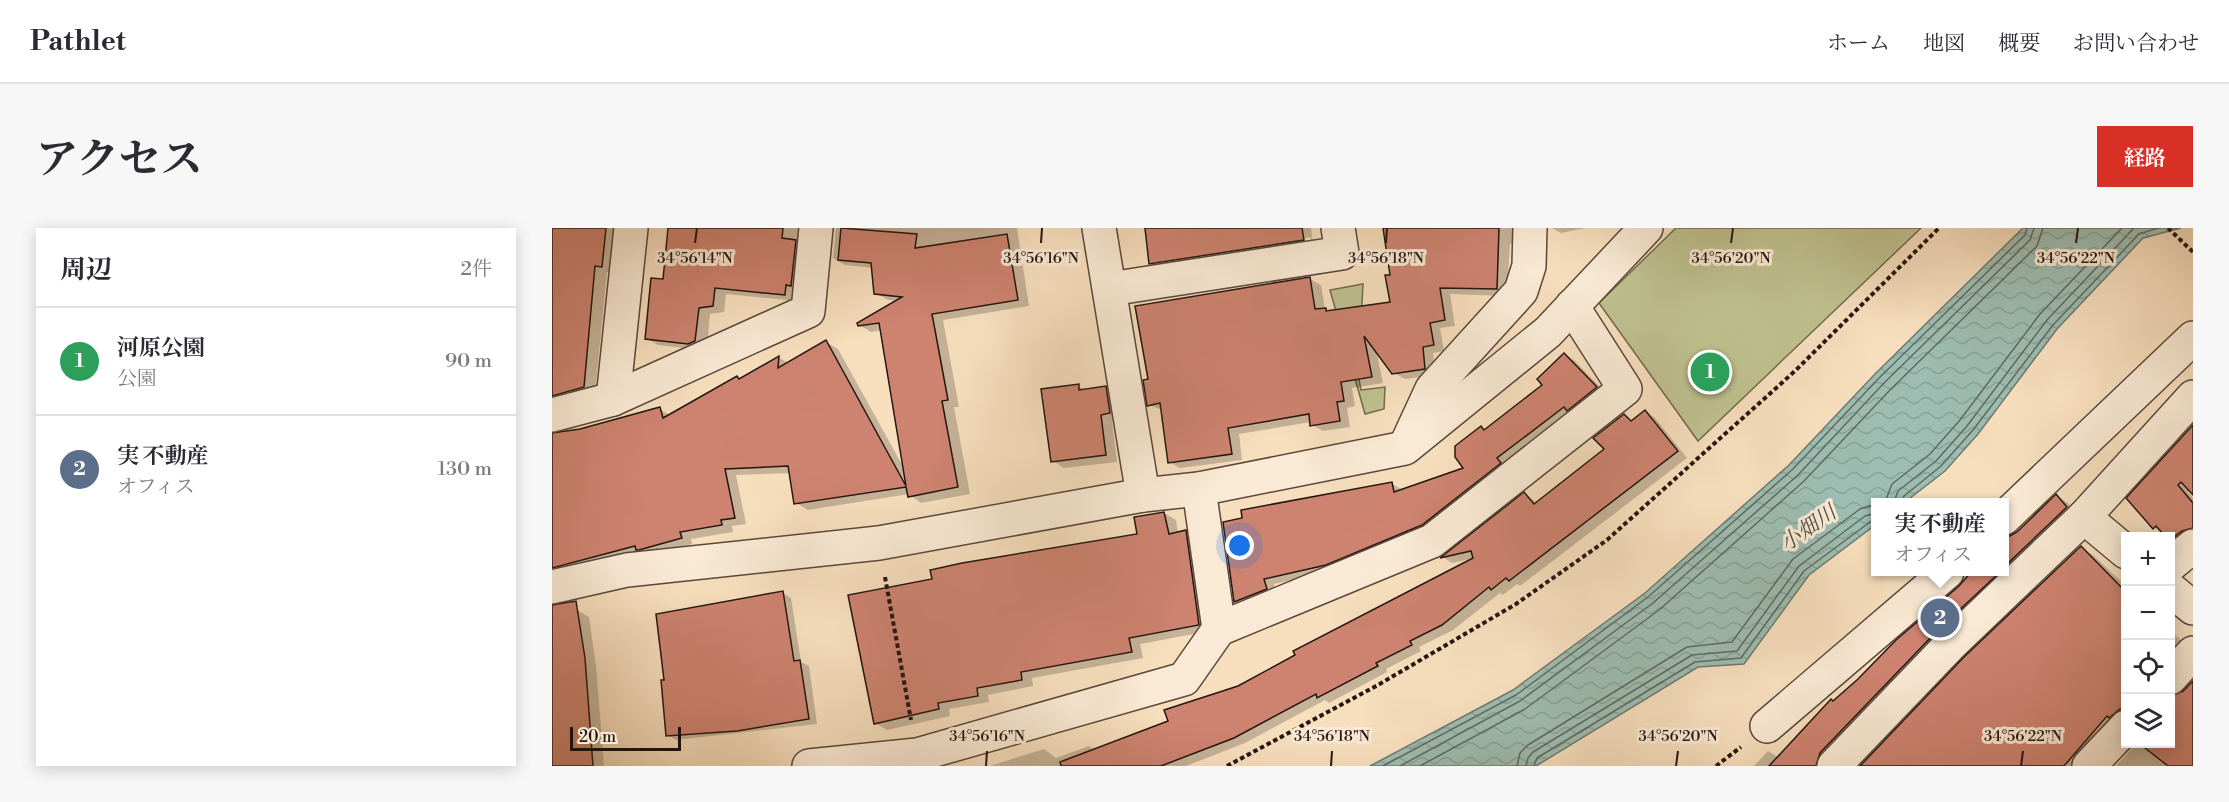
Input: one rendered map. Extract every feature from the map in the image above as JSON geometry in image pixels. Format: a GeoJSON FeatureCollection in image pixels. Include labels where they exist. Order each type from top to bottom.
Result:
{"type":"FeatureCollection","features":[{"type":"Feature","properties":{"kind":"street"},"geometry":{"type":"LineString","coordinates":[[613,399],[631,228]]}},
{"type":"Feature","properties":{"kind":"street"},"geometry":{"type":"LineString","coordinates":[[552,415],[613,399],[808,311],[816,228]]}},
{"type":"Feature","properties":{"kind":"street"},"geometry":{"type":"LineString","coordinates":[[1100,228],[1143,495]]}},
{"type":"Feature","properties":{"kind":"street"},"geometry":{"type":"LineString","coordinates":[[1110,289],[1342,253],[1338,228]]}},
{"type":"Feature","properties":{"kind":"street"},"geometry":{"type":"LineString","coordinates":[[1405,448],[1432,389],[1521,291],[1529,266],[1530,228]]}},
{"type":"Feature","properties":{"kind":"street"},"geometry":{"type":"LineString","coordinates":[[552,587],[627,570],[879,543],[1143,495],[1199,489],[1405,448],[1548,332],[1646,228]]}},
{"type":"Feature","properties":{"kind":"street"},"geometry":{"type":"LineString","coordinates":[[809,766],[917,755],[1184,679],[1220,629],[1432,541],[1625,389],[1572,306]]}},
{"type":"Feature","properties":{"kind":"street"},"geometry":{"type":"LineString","coordinates":[[2009,513],[2193,338]]}},
{"type":"Feature","properties":{"kind":"street"},"geometry":{"type":"LineString","coordinates":[[1834,766],[1951,644],[2085,517],[2193,397]]}},
{"type":"Feature","properties":{"kind":"street"},"geometry":{"type":"LineString","coordinates":[[1199,489],[1220,629]]}},
{"type":"Feature","properties":{"kind":"street"},"geometry":{"type":"LineString","coordinates":[[2085,517],[2121,548]]}},
{"type":"Feature","properties":{"kind":"street"},"geometry":{"type":"LineString","coordinates":[[2175,561],[2193,546]]}},
{"type":"Feature","properties":{"kind":"street"},"geometry":{"type":"LineString","coordinates":[[1767,726],[1942,576]]}},
{"type":"Feature","properties":{"kind":"street"},"geometry":{"type":"LineString","coordinates":[[2175,593],[2193,608]]}},
{"type":"Feature","properties":{"kind":"street"},"geometry":{"type":"LineString","coordinates":[[2175,673],[2193,653]]}},
{"type":"Feature","properties":{"kind":"street"},"geometry":{"type":"LineString","coordinates":[[2090,766],[2121,732]]}},
{"type":"Feature","properties":{"kind":"path"},"geometry":{"type":"LineString","coordinates":[[1227,766],[1378,685],[1516,604],[1607,540],[1795,371],[1939,228]]}},
{"type":"Feature","properties":{"kind":"path"},"geometry":{"type":"LineString","coordinates":[[2168,228],[2193,252]]}},
{"type":"Feature","properties":{"kind":"path"},"geometry":{"type":"LineString","coordinates":[[879,543],[917,755]]}},
{"type":"Feature","properties":{"kind":"green space"},"geometry":{"type":"Polygon","coordinates":[[[1676,228],[1921,228],[1698,441],[1599,303],[1676,228]]]}},
{"type":"Feature","properties":{"kind":"green space"},"geometry":{"type":"Polygon","coordinates":[[[1363,284],[1361,322],[1349,328],[1361,390],[1385,387],[1384,409],[1365,414],[1330,290],[1363,284]]]}},
{"type":"Feature","properties":{"kind":"water","name":"小畑川"},"geometry":{"type":"Polygon","coordinates":[[[2023,228],[2181,228],[2143,238],[2057,329],[1978,434],[1945,471],[1910,498],[1871,498],[1871,528],[1809,575],[1744,664],[1698,667],[1536,766],[1370,766],[1513,690],[1645,593],[1789,465],[1875,374],[2023,228]]]}},
{"type":"Feature","properties":{"kind":"building"},"geometry":{"type":"Polygon","coordinates":[[[552,228],[606,228],[602,267],[595,266],[584,387],[552,396],[552,228]]]}},
{"type":"Feature","properties":{"kind":"building"},"geometry":{"type":"Polygon","coordinates":[[[668,228],[783,228],[782,238],[796,240],[791,286],[786,285],[785,295],[715,288],[713,306],[699,308],[695,341],[688,344],[645,339],[651,278],[663,279],[668,228]]]}},
{"type":"Feature","properties":{"kind":"building"},"geometry":{"type":"Polygon","coordinates":[[[841,228],[917,234],[915,248],[1007,234],[1018,300],[932,314],[948,400],[942,401],[958,487],[908,497],[906,487],[794,504],[788,466],[725,469],[735,518],[721,520],[722,525],[680,532],[682,538],[639,550],[636,550],[635,546],[552,568],[552,433],[580,429],[660,407],[663,418],[737,376],[739,379],[779,356],[778,368],[826,340],[906,486],[879,323],[858,326],[857,323],[902,297],[874,294],[871,263],[838,260],[841,228]]]}},
{"type":"Feature","properties":{"kind":"building"},"geometry":{"type":"Polygon","coordinates":[[[1145,228],[1302,228],[1304,240],[1149,264],[1145,228]]]}},
{"type":"Feature","properties":{"kind":"building"},"geometry":{"type":"Polygon","coordinates":[[[1383,228],[1499,228],[1497,289],[1440,288],[1445,320],[1430,323],[1434,345],[1423,347],[1425,369],[1392,374],[1364,336],[1372,377],[1341,382],[1344,401],[1337,402],[1340,421],[1310,426],[1309,414],[1228,428],[1232,454],[1168,463],[1160,403],[1147,406],[1143,380],[1148,379],[1135,306],[1310,277],[1315,309],[1326,308],[1326,311],[1390,302],[1385,275],[1390,275],[1383,228]]]}},
{"type":"Feature","properties":{"kind":"building"},"geometry":{"type":"Polygon","coordinates":[[[1564,353],[1597,387],[1567,411],[1564,407],[1497,458],[1501,463],[1422,525],[1326,565],[1264,579],[1267,589],[1234,602],[1223,522],[1242,518],[1241,510],[1392,482],[1394,492],[1463,468],[1455,457],[1455,446],[1481,426],[1484,430],[1542,385],[1537,379],[1564,353]]]}},
{"type":"Feature","properties":{"kind":"building"},"geometry":{"type":"Polygon","coordinates":[[[1079,384],[1079,390],[1106,386],[1110,413],[1101,415],[1106,455],[1051,462],[1041,389],[1079,384]]]}},
{"type":"Feature","properties":{"kind":"building"},"geometry":{"type":"Polygon","coordinates":[[[1645,410],[1678,451],[1509,581],[1506,578],[1491,590],[1489,587],[1442,625],[1410,641],[1412,645],[1376,663],[1378,666],[1317,698],[1316,694],[1234,738],[1161,766],[1061,766],[1060,762],[1168,721],[1164,710],[1238,686],[1295,655],[1293,651],[1473,558],[1471,551],[1440,558],[1524,492],[1534,504],[1604,449],[1593,438],[1624,414],[1631,421],[1645,410]]]}},
{"type":"Feature","properties":{"kind":"building"},"geometry":{"type":"Polygon","coordinates":[[[2193,425],[2193,495],[2181,482],[2178,485],[2193,503],[2193,528],[2182,531],[2175,536],[2175,532],[2161,532],[2156,526],[2153,529],[2126,498],[2193,425]]]}},
{"type":"Feature","properties":{"kind":"building"},"geometry":{"type":"Polygon","coordinates":[[[2056,494],[2067,507],[2009,562],[2009,536],[2017,532],[2056,494]]]}},
{"type":"Feature","properties":{"kind":"building"},"geometry":{"type":"Polygon","coordinates":[[[1164,512],[1169,534],[1186,530],[1199,625],[1129,638],[1132,652],[1021,672],[1022,680],[977,688],[978,696],[938,703],[939,709],[874,724],[848,595],[932,579],[930,570],[962,563],[1137,534],[1134,517],[1164,512]]]}},
{"type":"Feature","properties":{"kind":"building"},"geometry":{"type":"Polygon","coordinates":[[[2081,546],[2121,587],[2121,709],[2109,718],[2107,716],[2064,766],[1860,766],[1964,657],[2081,546]]]}},
{"type":"Feature","properties":{"kind":"building"},"geometry":{"type":"Polygon","coordinates":[[[1968,576],[1996,576],[1937,631],[1820,753],[1816,766],[1769,766],[1831,699],[1833,701],[1858,679],[1896,640],[1968,576]]]}},
{"type":"Feature","properties":{"kind":"building"},"geometry":{"type":"Polygon","coordinates":[[[783,591],[794,661],[800,660],[809,719],[737,731],[666,736],[661,680],[664,680],[656,614],[783,591]]]}},
{"type":"Feature","properties":{"kind":"building"},"geometry":{"type":"Polygon","coordinates":[[[576,601],[585,658],[593,766],[552,766],[552,605],[576,601]]]}},
{"type":"Feature","properties":{"kind":"building"},"geometry":{"type":"Polygon","coordinates":[[[2193,681],[2193,766],[2168,766],[2145,748],[2175,748],[2175,694],[2183,691],[2193,681]]]}},
{"type":"Feature","properties":{"kind":"place","name":"河原公園"},"geometry":{"type":"Point","coordinates":[1710,372]}},
{"type":"Feature","properties":{"kind":"place","name":"実 不動産"},"geometry":{"type":"Point","coordinates":[1940,618]}}]}
